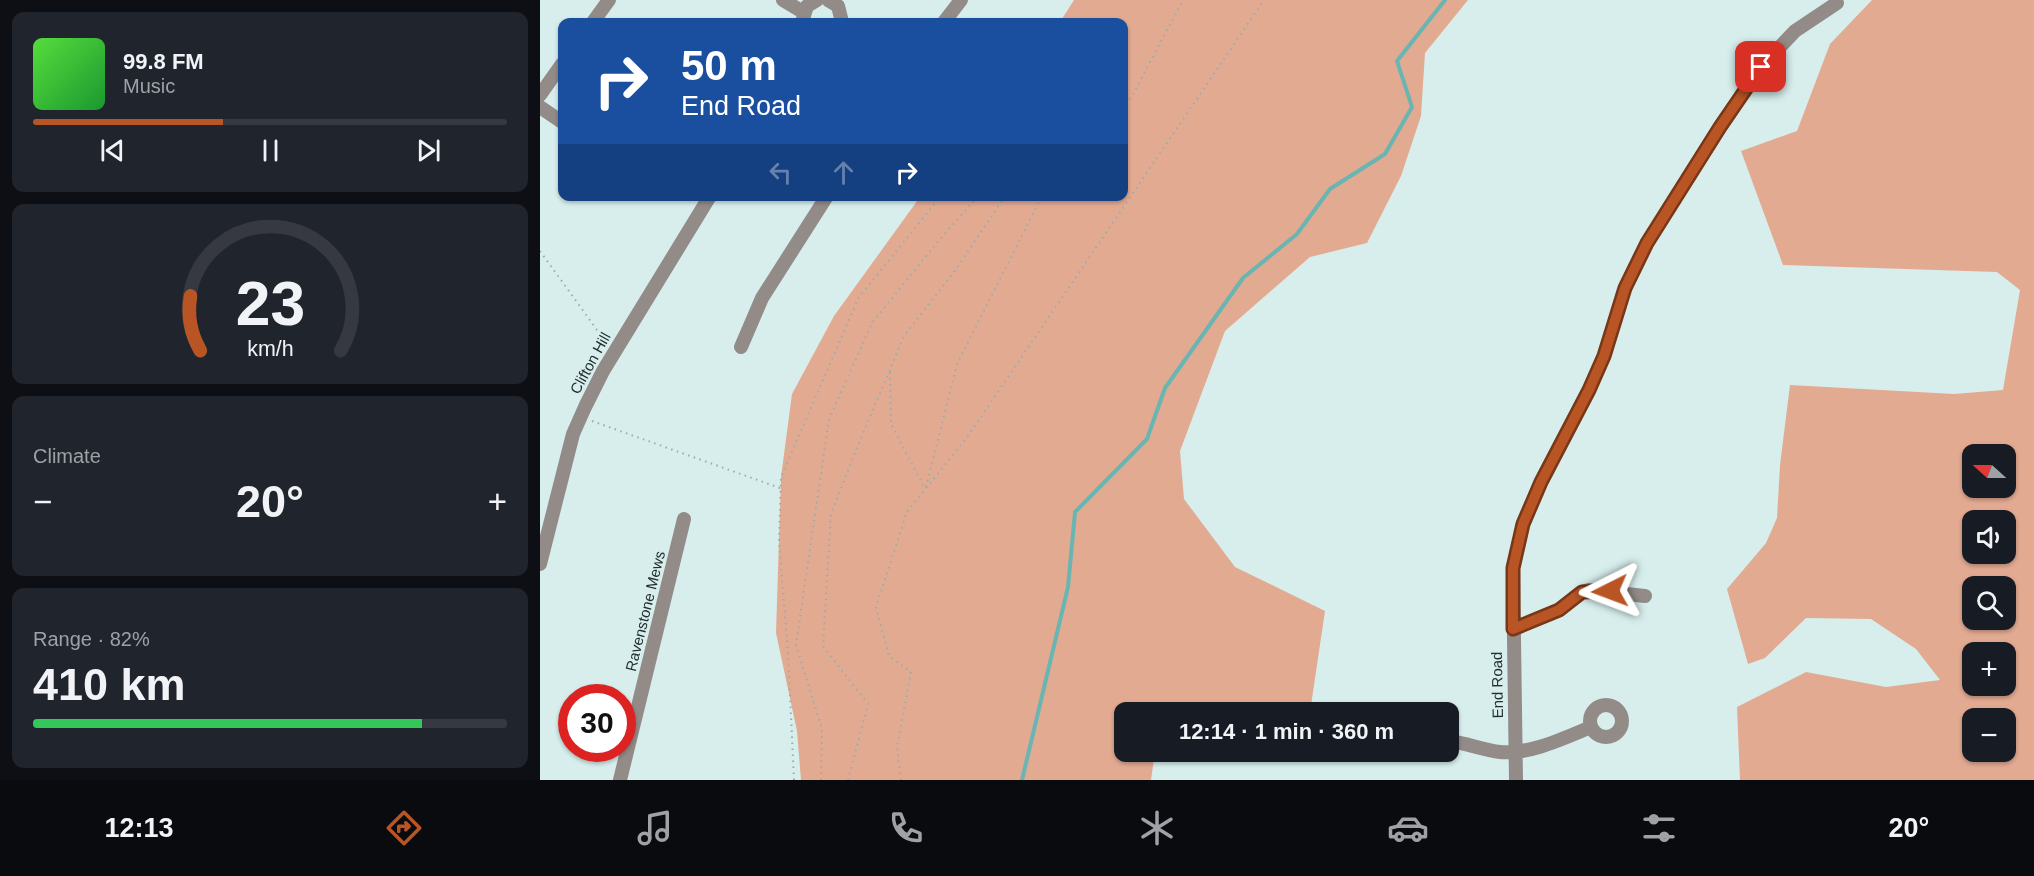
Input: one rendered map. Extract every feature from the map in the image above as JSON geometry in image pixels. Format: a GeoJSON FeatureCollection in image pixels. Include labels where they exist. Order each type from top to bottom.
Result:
{"type":"FeatureCollection","features":[{"type":"Feature","properties":{"kind":"street"},"geometry":{"type":"LineString","coordinates":[[596,18],[609,0]]}},
{"type":"Feature","properties":{"kind":"street"},"geometry":{"type":"LineString","coordinates":[[783,0],[802,17],[817,0]]}},
{"type":"Feature","properties":{"kind":"street"},"geometry":{"type":"LineString","coordinates":[[947,18],[961,0]]}},
{"type":"Feature","properties":{"kind":"street"},"geometry":{"type":"LineString","coordinates":[[832,1],[842,12],[842,18]]}},
{"type":"Feature","properties":{"kind":"street","name":"End Road"},"geometry":{"type":"LineString","coordinates":[[1516,780],[1513,568],[1523,524],[1541,482],[1589,390],[1604,356],[1625,288],[1647,243],[1761,67],[1795,31],[1837,3]]}},
{"type":"Feature","properties":{"kind":"street"},"geometry":{"type":"LineString","coordinates":[[540,96],[558,70]]}},
{"type":"Feature","properties":{"kind":"street"},"geometry":{"type":"LineString","coordinates":[[540,107],[558,119]]}},
{"type":"Feature","properties":{"kind":"street","name":"Clifton Hill"},"geometry":{"type":"LineString","coordinates":[[540,564],[573,434],[614,354],[707,201]]}},
{"type":"Feature","properties":{"kind":"street"},"geometry":{"type":"LineString","coordinates":[[741,347],[762,298],[824,201]]}},
{"type":"Feature","properties":{"kind":"street","name":"Ravenstone Mews"},"geometry":{"type":"LineString","coordinates":[[620,780],[684,519]]}},
{"type":"Feature","properties":{"kind":"street"},"geometry":{"type":"LineString","coordinates":[[1513,629],[1559,610],[1582,592],[1589,590],[1645,596]]}},
{"type":"Feature","properties":{"kind":"street"},"geometry":{"type":"LineString","coordinates":[[1459,743],[1501,752],[1514,751],[1536,747],[1591,727]]}},
{"type":"Feature","properties":{"kind":"path"},"geometry":{"type":"LineString","coordinates":[[1128,100],[1183,0]]}},
{"type":"Feature","properties":{"kind":"path"},"geometry":{"type":"LineString","coordinates":[[1128,200],[1264,0]]}},
{"type":"Feature","properties":{"kind":"path"},"geometry":{"type":"LineString","coordinates":[[794,780],[788,652],[779,542],[781,477],[859,297],[936,201]]}},
{"type":"Feature","properties":{"kind":"path"},"geometry":{"type":"LineString","coordinates":[[821,780],[822,729],[796,645],[829,419],[872,323],[974,201]]}},
{"type":"Feature","properties":{"kind":"path"},"geometry":{"type":"LineString","coordinates":[[849,780],[868,704],[823,646],[831,514],[904,336],[957,268],[1002,201]]}},
{"type":"Feature","properties":{"kind":"path"},"geometry":{"type":"LineString","coordinates":[[925,489],[957,364],[1039,201]]}},
{"type":"Feature","properties":{"kind":"path"},"geometry":{"type":"LineString","coordinates":[[901,780],[897,747],[911,672],[889,657],[876,607],[907,512],[968,436],[1128,201]]}},
{"type":"Feature","properties":{"kind":"path"},"geometry":{"type":"LineString","coordinates":[[540,251],[614,354]]}},
{"type":"Feature","properties":{"kind":"path"},"geometry":{"type":"LineString","coordinates":[[890,369],[891,424],[925,489]]}},
{"type":"Feature","properties":{"kind":"path"},"geometry":{"type":"LineString","coordinates":[[581,417],[780,488]]}},
{"type":"Feature","properties":{"kind":"shaded area"},"geometry":{"type":"Polygon","coordinates":[[[1074,0],[1468,0],[1425,53],[1421,116],[1401,176],[1367,243],[1310,257],[1225,331],[1180,451],[1184,499],[1235,567],[1325,611],[1311,702],[1114,702],[1114,762],[1154,762],[1151,780],[801,780],[797,731],[776,633],[781,477],[792,394],[834,316],[917,201],[1128,201],[1128,18],[1063,18],[1074,0]]]}},
{"type":"Feature","properties":{"kind":"shaded area"},"geometry":{"type":"Polygon","coordinates":[[[1872,0],[2034,0],[2034,780],[1740,780],[1737,707],[1806,672],[1886,687],[1940,680],[1916,649],[1871,619],[1806,618],[1765,658],[1748,664],[1727,589],[1766,543],[1777,518],[1780,465],[1790,385],[1954,394],[2003,390],[2020,290],[1997,272],[1783,265],[1741,151],[1797,131],[1830,44],[1872,0]]]}},
{"type":"Feature","properties":{"kind":"waterway"},"geometry":{"type":"LineString","coordinates":[[1022,780],[1068,587],[1075,512],[1147,439],[1165,388],[1243,278],[1297,234],[1330,189],[1385,154],[1412,107],[1397,61],[1445,0]]}},
{"type":"Feature","properties":{"kind":"route"},"geometry":{"type":"LineString","coordinates":[[1610,591],[1582,592],[1559,610],[1513,629],[1513,568],[1523,524],[1541,482],[1568,435],[1604,356],[1625,288],[1647,243],[1761,67]]}}]}
